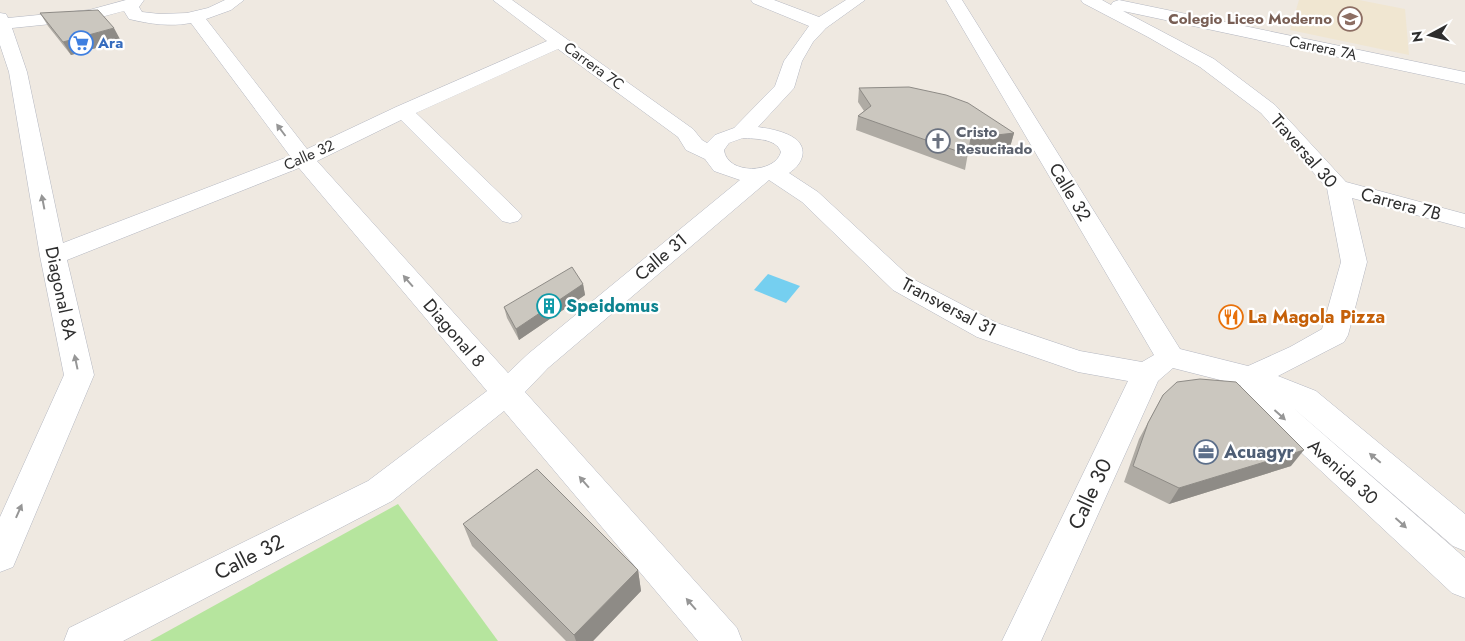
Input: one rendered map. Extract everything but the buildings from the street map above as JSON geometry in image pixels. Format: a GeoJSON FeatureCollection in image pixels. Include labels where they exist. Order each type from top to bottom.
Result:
{"type":"FeatureCollection","features":[{"type":"Feature","properties":{"kind":"street"},"geometry":{"type":"LineString","coordinates":[[1,22],[90,15],[135,6],[145,18],[160,20],[195,16],[219,9],[235,1],[252,0]]}},
{"type":"Feature","properties":{"kind":"street","name":"Carrera 7C"},"geometry":{"type":"LineString","coordinates":[[501,0],[686,133],[694,145],[725,149]]}},
{"type":"Feature","properties":{"kind":"street"},"geometry":{"type":"LineString","coordinates":[[759,0],[820,24]]}},
{"type":"Feature","properties":{"kind":"street"},"geometry":{"type":"LineString","coordinates":[[727,201],[725,149],[784,88],[793,61],[806,40],[820,24],[857,0]]}},
{"type":"Feature","properties":{"kind":"street","name":"Calle 32"},"geometry":{"type":"LineString","coordinates":[[954,0],[1158,366]]}},
{"type":"Feature","properties":{"kind":"street","name":"Carrera 7A"},"geometry":{"type":"LineString","coordinates":[[1091,0],[1465,78]]}},
{"type":"Feature","properties":{"kind":"street","name":"Traversal 30"},"geometry":{"type":"LineString","coordinates":[[1091,0],[1207,63],[1268,109],[1338,187],[1354,262],[1334,335],[1300,354],[1250,376]]}},
{"type":"Feature","properties":{"kind":"street","name":"Diagonal 8"},"geometry":{"type":"LineString","coordinates":[[195,16],[303,159],[723,641]]}},
{"type":"Feature","properties":{"kind":"street","name":"Diagonal 8A"},"geometry":{"type":"LineString","coordinates":[[0,556],[79,375],[53,256],[18,72],[1,22]]}},
{"type":"Feature","properties":{"kind":"street","name":"Calle 32"},"geometry":{"type":"LineString","coordinates":[[53,256],[303,159],[403,111],[559,42]]}},
{"type":"Feature","properties":{"kind":"street","name":"Transversal 31"},"geometry":{"type":"LineString","coordinates":[[774,100],[784,145],[810,197]]}},
{"type":"Feature","properties":{"kind":"street"},"geometry":{"type":"LineString","coordinates":[[403,111],[510,216]]}},
{"type":"Feature","properties":{"kind":"street"},"geometry":{"type":"LineString","coordinates":[[725,149],[766,133],[784,145]]}},
{"type":"Feature","properties":{"kind":"street","name":"Calle 31"},"geometry":{"type":"LineString","coordinates":[[506,393],[538,361],[727,201],[766,173],[783,167],[790,160],[784,145]]}},
{"type":"Feature","properties":{"kind":"street"},"geometry":{"type":"LineString","coordinates":[[725,149],[744,174],[766,173]]}},
{"type":"Feature","properties":{"kind":"street","name":"Transversal 31"},"geometry":{"type":"LineString","coordinates":[[766,173],[810,197],[902,284],[987,330],[1078,361],[1158,366],[1250,376]]}},
{"type":"Feature","properties":{"kind":"street","name":"Carrera 7B"},"geometry":{"type":"LineString","coordinates":[[1338,187],[1465,221]]}},
{"type":"Feature","properties":{"kind":"street","name":"Calle 30"},"geometry":{"type":"LineString","coordinates":[[1021,641],[1158,366]]}},
{"type":"Feature","properties":{"kind":"street","name":"Avenida 30"},"geometry":{"type":"LineString","coordinates":[[1250,376],[1305,399],[1465,535]]}},
{"type":"Feature","properties":{"kind":"street","name":"Avenida 30"},"geometry":{"type":"LineString","coordinates":[[1250,376],[1273,408],[1465,581]]}},
{"type":"Feature","properties":{"kind":"street","name":"Calle 32"},"geometry":{"type":"LineString","coordinates":[[84,641],[380,491],[506,393]]}},
{"type":"Feature","properties":{"kind":"shaded area","name":"Colegio Liceo Moderno"},"geometry":{"type":"Polygon","coordinates":[[[1299,0],[1359,0],[1405,9],[1409,55],[1290,30],[1299,0]]]}},
{"type":"Feature","properties":{"kind":"green space"},"geometry":{"type":"Polygon","coordinates":[[[398,504],[498,641],[150,641],[398,504]]]}},
{"type":"Feature","properties":{"kind":"water"},"geometry":{"type":"Polygon","coordinates":[[[768,274],[800,286],[786,303],[754,290],[768,274]]]}},
{"type":"Feature","properties":{"kind":"place","name":"Colegio Liceo Moderno"},"geometry":{"type":"Point","coordinates":[1350,19]}},
{"type":"Feature","properties":{"kind":"place","name":"Ara"},"geometry":{"type":"Point","coordinates":[81,43]}},
{"type":"Feature","properties":{"kind":"place","name":"Cristo Resucitado"},"geometry":{"type":"Point","coordinates":[938,141]}},
{"type":"Feature","properties":{"kind":"place","name":"Speidomus"},"geometry":{"type":"Point","coordinates":[549,306]}},
{"type":"Feature","properties":{"kind":"place","name":"La Magola Pizza"},"geometry":{"type":"Point","coordinates":[1231,317]}},
{"type":"Feature","properties":{"kind":"place","name":"Acuagyr"},"geometry":{"type":"Point","coordinates":[1206,452]}}]}
